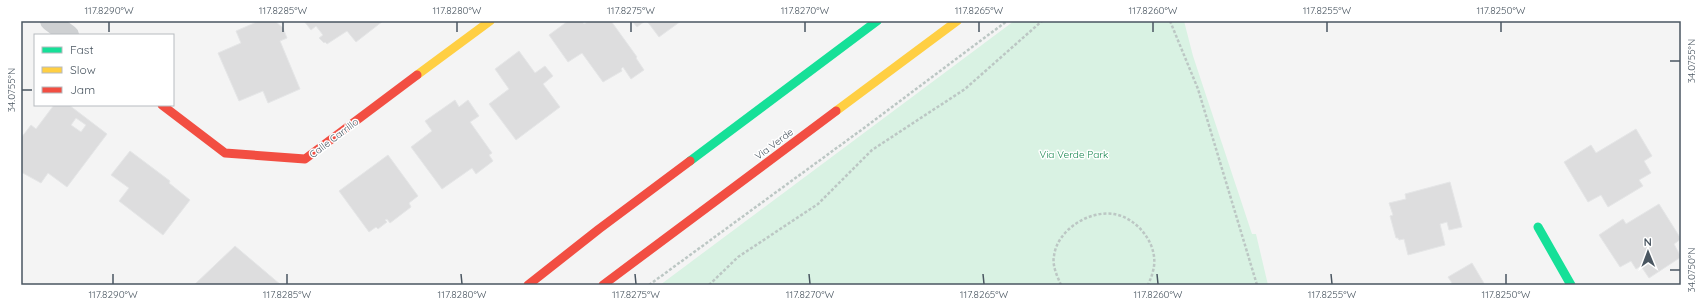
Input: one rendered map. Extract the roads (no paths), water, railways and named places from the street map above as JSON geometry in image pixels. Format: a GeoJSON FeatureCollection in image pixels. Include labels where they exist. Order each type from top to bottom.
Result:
{"type":"FeatureCollection","features":[{"type":"Feature","properties":{"kind":"main road","name":"Calle Carrillo"},"geometry":{"type":"LineString","coordinates":[[163,106],[225,153],[305,159],[490,21]]}},
{"type":"Feature","properties":{"kind":"main road"},"geometry":{"type":"LineString","coordinates":[[528,285],[599,229],[877,21]]}},
{"type":"Feature","properties":{"kind":"main road","name":"Via Verde"},"geometry":{"type":"LineString","coordinates":[[603,285],[957,21]]}},
{"type":"Feature","properties":{"kind":"main road"},"geometry":{"type":"LineString","coordinates":[[1538,227],[1571,285]]}},
{"type":"Feature","properties":{"kind":"street"},"geometry":{"type":"LineString","coordinates":[[50,21],[68,34]]}},
{"type":"Feature","properties":{"kind":"park label","name":"Via Verde Park"},"geometry":{"type":"Point","coordinates":[1074,154]}}]}
